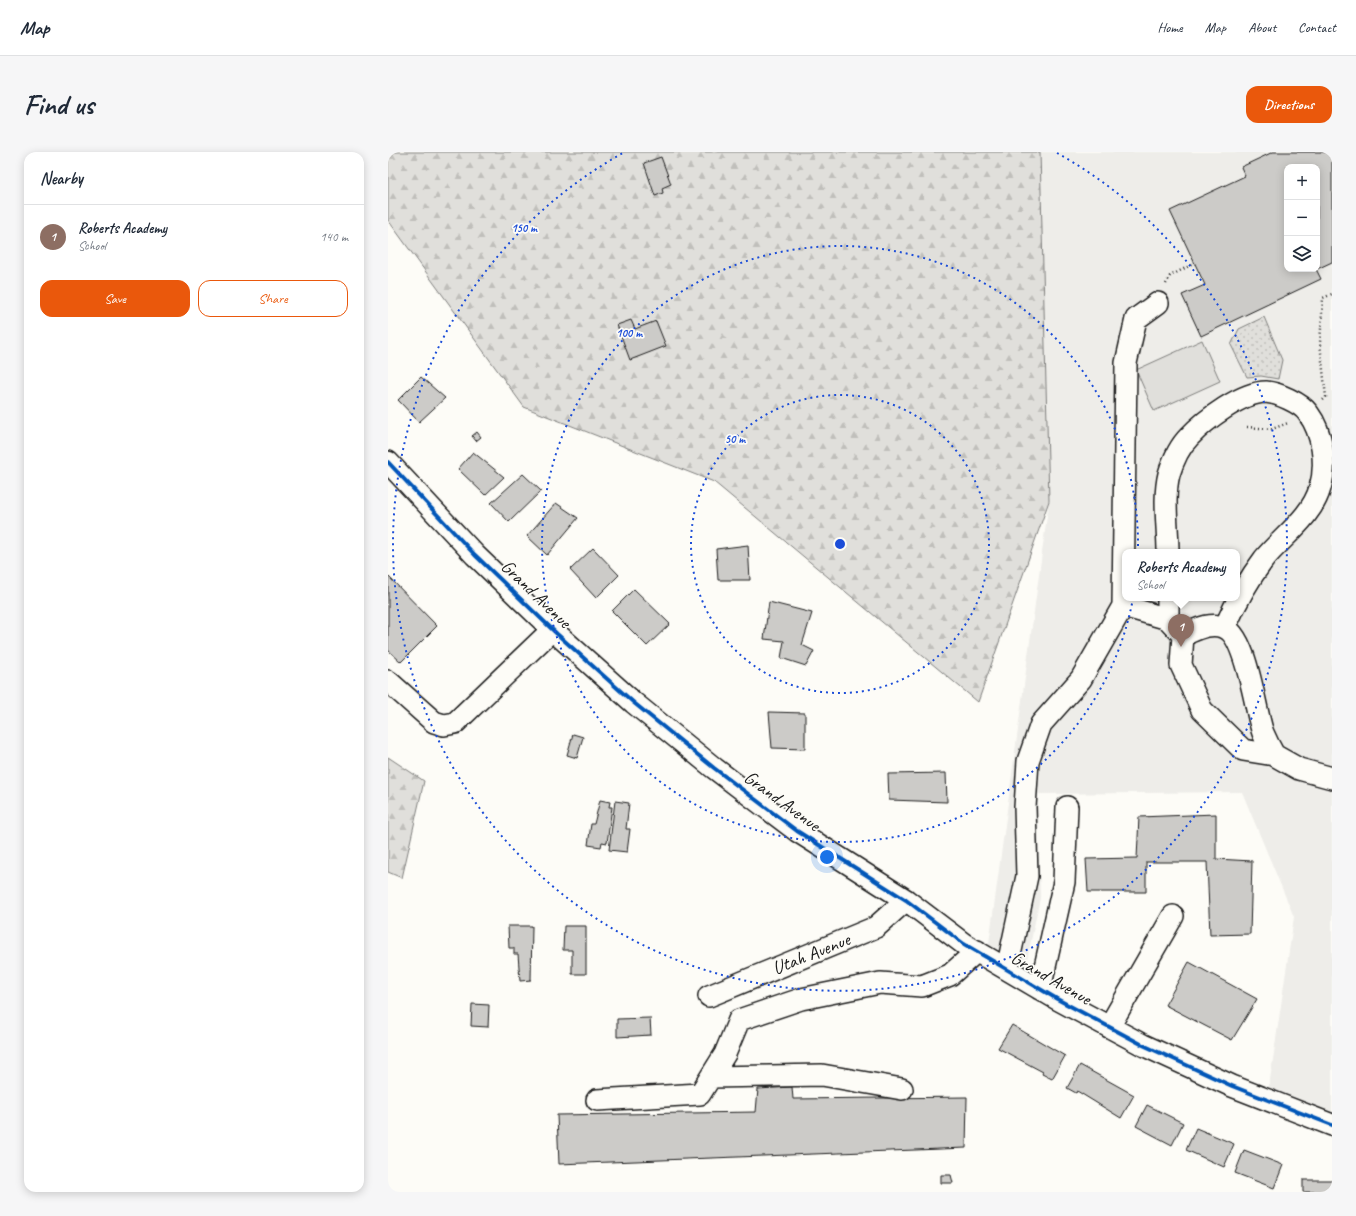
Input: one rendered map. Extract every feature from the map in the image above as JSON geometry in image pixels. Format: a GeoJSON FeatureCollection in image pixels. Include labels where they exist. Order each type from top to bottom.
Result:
{"type":"FeatureCollection","features":[{"type":"Feature","properties":{"kind":"street"},"geometry":{"type":"LineString","coordinates":[[1124,549],[1126,363],[1136,319],[1158,303]]}},
{"type":"Feature","properties":{"kind":"street"},"geometry":{"type":"LineString","coordinates":[[1168,549],[1167,494],[1169,474],[1176,455],[1189,437],[1230,404],[1249,394],[1266,392],[1285,397],[1308,412],[1320,439],[1323,467],[1320,489],[1306,514],[1265,559],[1240,594]]}},
{"type":"Feature","properties":{"kind":"street","name":"Grand Avenue"},"geometry":{"type":"LineString","coordinates":[[388,462],[475,555],[552,630],[634,703],[714,768],[797,830],[906,900],[977,951],[1040,989],[1109,1027],[1232,1086],[1332,1126]]}},
{"type":"Feature","properties":{"kind":"street"},"geometry":{"type":"LineString","coordinates":[[1007,969],[1027,876],[1025,807],[1028,761],[1041,724],[1081,679],[1123,606],[1123,601]]}},
{"type":"Feature","properties":{"kind":"street"},"geometry":{"type":"LineString","coordinates":[[1168,601],[1168,619]]}},
{"type":"Feature","properties":{"kind":"street"},"geometry":{"type":"LineString","coordinates":[[1225,627],[1237,601]]}},
{"type":"Feature","properties":{"kind":"street"},"geometry":{"type":"LineString","coordinates":[[1123,606],[1168,619],[1183,635],[1181,664],[1202,710],[1242,750],[1274,755],[1299,769],[1332,778]]}},
{"type":"Feature","properties":{"kind":"street"},"geometry":{"type":"LineString","coordinates":[[1183,635],[1211,624],[1225,627],[1237,639],[1250,676],[1263,733],[1274,755]]}},
{"type":"Feature","properties":{"kind":"street"},"geometry":{"type":"LineString","coordinates":[[388,681],[434,722],[444,725],[455,723],[552,630]]}},
{"type":"Feature","properties":{"kind":"street"},"geometry":{"type":"LineString","coordinates":[[1040,989],[1064,882],[1067,807]]}},
{"type":"Feature","properties":{"kind":"street","name":"Utah Avenue"},"geometry":{"type":"LineString","coordinates":[[708,996],[876,927],[906,900]]}},
{"type":"Feature","properties":{"kind":"street"},"geometry":{"type":"LineString","coordinates":[[1109,1027],[1173,916]]}},
{"type":"Feature","properties":{"kind":"street"},"geometry":{"type":"LineString","coordinates":[[597,1100],[700,1094],[725,1054],[739,1020],[801,999],[880,983],[922,986],[950,975],[977,951]]}},
{"type":"Feature","properties":{"kind":"street"},"geometry":{"type":"LineString","coordinates":[[711,1077],[822,1075],[902,1089]]}},
{"type":"Feature","properties":{"kind":"path"},"geometry":{"type":"LineString","coordinates":[[1158,303],[1170,276],[1195,263]]}},
{"type":"Feature","properties":{"kind":"path"},"geometry":{"type":"LineString","coordinates":[[1322,401],[1326,397],[1320,343],[1323,298],[1332,294]]}},
{"type":"Feature","properties":{"kind":"path"},"geometry":{"type":"LineString","coordinates":[[1247,427],[1272,430],[1294,420]]}},
{"type":"Feature","properties":{"kind":"shaded area"},"geometry":{"type":"Polygon","coordinates":[[[1040,152],[1332,152],[1332,1125],[1267,1100],[1294,917],[1242,792],[1038,794],[1040,898],[1023,979],[987,958],[1049,501],[1040,152]]]}},
{"type":"Feature","properties":{"kind":"green space"},"geometry":{"type":"Polygon","coordinates":[[[388,152],[1040,152],[1049,501],[978,702],[714,482],[524,407],[388,220],[388,152]]]}},
{"type":"Feature","properties":{"kind":"green space"},"geometry":{"type":"Polygon","coordinates":[[[1264,317],[1282,360],[1278,379],[1261,376],[1247,377],[1231,345],[1239,329],[1264,317]]]}},
{"type":"Feature","properties":{"kind":"green space"},"geometry":{"type":"Polygon","coordinates":[[[1202,340],[1220,381],[1154,411],[1136,370],[1202,340]]]}},
{"type":"Feature","properties":{"kind":"green space"},"geometry":{"type":"Polygon","coordinates":[[[388,757],[424,781],[402,878],[388,872],[388,757]]]}},
{"type":"Feature","properties":{"kind":"building"},"geometry":{"type":"Polygon","coordinates":[[[1273,152],[1332,152],[1332,262],[1320,268],[1320,164],[1284,164],[1284,272],[1318,272],[1321,279],[1201,336],[1182,295],[1205,285],[1170,211],[1245,176],[1241,167],[1273,152]]]}},
{"type":"Feature","properties":{"kind":"building"},"geometry":{"type":"Polygon","coordinates":[[[661,157],[671,184],[662,188],[663,193],[655,196],[644,163],[661,157]]]}},
{"type":"Feature","properties":{"kind":"building"},"geometry":{"type":"Polygon","coordinates":[[[631,320],[635,329],[656,321],[666,346],[630,360],[617,325],[631,320]]]}},
{"type":"Feature","properties":{"kind":"building"},"geometry":{"type":"Polygon","coordinates":[[[421,377],[445,398],[419,422],[398,400],[421,377]]]}},
{"type":"Feature","properties":{"kind":"building"},"geometry":{"type":"Polygon","coordinates":[[[477,432],[481,437],[476,441],[472,436],[477,432]]]}},
{"type":"Feature","properties":{"kind":"building"},"geometry":{"type":"Polygon","coordinates":[[[473,452],[504,477],[485,495],[458,469],[473,452]]]}},
{"type":"Feature","properties":{"kind":"building"},"geometry":{"type":"Polygon","coordinates":[[[523,474],[541,491],[509,522],[491,503],[523,474]]]}},
{"type":"Feature","properties":{"kind":"building"},"geometry":{"type":"Polygon","coordinates":[[[556,503],[578,518],[547,555],[527,536],[556,503]]]}},
{"type":"Feature","properties":{"kind":"building"},"geometry":{"type":"Polygon","coordinates":[[[748,545],[750,580],[718,580],[716,549],[748,545]]]}},
{"type":"Feature","properties":{"kind":"building"},"geometry":{"type":"Polygon","coordinates":[[[593,548],[619,575],[596,598],[570,570],[593,548]]]}},
{"type":"Feature","properties":{"kind":"building"},"geometry":{"type":"Polygon","coordinates":[[[388,576],[437,626],[401,662],[388,650],[388,576]]]}},
{"type":"Feature","properties":{"kind":"building"},"geometry":{"type":"Polygon","coordinates":[[[634,589],[670,624],[647,646],[612,611],[634,589]]]}},
{"type":"Feature","properties":{"kind":"building"},"geometry":{"type":"Polygon","coordinates":[[[769,602],[812,613],[802,645],[814,651],[806,666],[781,658],[784,641],[764,639],[769,602]]]}},
{"type":"Feature","properties":{"kind":"building"},"geometry":{"type":"Polygon","coordinates":[[[769,712],[805,713],[805,749],[772,748],[769,712]]]}},
{"type":"Feature","properties":{"kind":"building"},"geometry":{"type":"Polygon","coordinates":[[[573,734],[583,737],[577,758],[567,755],[573,734]]]}},
{"type":"Feature","properties":{"kind":"building"},"geometry":{"type":"Polygon","coordinates":[[[946,773],[947,802],[889,800],[888,774],[946,773]]]}},
{"type":"Feature","properties":{"kind":"building"},"geometry":{"type":"Polygon","coordinates":[[[600,800],[610,802],[609,807],[612,807],[607,843],[602,842],[601,847],[588,845],[591,824],[594,824],[600,800]]]}},
{"type":"Feature","properties":{"kind":"building"},"geometry":{"type":"Polygon","coordinates":[[[615,801],[629,803],[626,829],[630,829],[627,852],[609,850],[615,801]]]}},
{"type":"Feature","properties":{"kind":"building"},"geometry":{"type":"Polygon","coordinates":[[[1216,814],[1216,859],[1252,861],[1250,934],[1210,935],[1207,862],[1146,862],[1146,892],[1088,892],[1086,859],[1137,858],[1139,817],[1216,814]]]}},
{"type":"Feature","properties":{"kind":"building"},"geometry":{"type":"Polygon","coordinates":[[[508,926],[532,926],[531,980],[520,981],[518,954],[514,954],[514,948],[509,948],[508,926]]]}},
{"type":"Feature","properties":{"kind":"building"},"geometry":{"type":"Polygon","coordinates":[[[564,926],[586,926],[586,974],[572,974],[572,950],[563,950],[564,926]]]}},
{"type":"Feature","properties":{"kind":"building"},"geometry":{"type":"Polygon","coordinates":[[[1189,962],[1257,999],[1232,1040],[1165,1005],[1189,962]]]}},
{"type":"Feature","properties":{"kind":"building"},"geometry":{"type":"Polygon","coordinates":[[[472,1004],[489,1005],[488,1027],[471,1026],[472,1004]]]}},
{"type":"Feature","properties":{"kind":"building"},"geometry":{"type":"Polygon","coordinates":[[[650,1018],[651,1035],[617,1037],[617,1019],[650,1018]]]}},
{"type":"Feature","properties":{"kind":"building"},"geometry":{"type":"Polygon","coordinates":[[[1012,1025],[1065,1056],[1052,1079],[1042,1074],[1043,1072],[998,1048],[1012,1025]]]}},
{"type":"Feature","properties":{"kind":"building"},"geometry":{"type":"Polygon","coordinates":[[[1080,1065],[1134,1095],[1121,1118],[1077,1091],[1076,1093],[1067,1088],[1080,1065]]]}},
{"type":"Feature","properties":{"kind":"building"},"geometry":{"type":"Polygon","coordinates":[[[792,1087],[793,1099],[967,1097],[966,1148],[559,1164],[557,1115],[756,1112],[758,1089],[792,1087]]]}},
{"type":"Feature","properties":{"kind":"building"},"geometry":{"type":"Polygon","coordinates":[[[1147,1105],[1183,1123],[1172,1145],[1136,1126],[1147,1105]]]}},
{"type":"Feature","properties":{"kind":"building"},"geometry":{"type":"Polygon","coordinates":[[[1196,1128],[1234,1144],[1224,1167],[1186,1150],[1196,1128]]]}},
{"type":"Feature","properties":{"kind":"building"},"geometry":{"type":"Polygon","coordinates":[[[1244,1150],[1283,1165],[1274,1188],[1235,1173],[1244,1150]]]}},
{"type":"Feature","properties":{"kind":"building"},"geometry":{"type":"Polygon","coordinates":[[[941,1175],[951,1175],[953,1183],[941,1183],[941,1175]]]}},
{"type":"Feature","properties":{"kind":"building"},"geometry":{"type":"Polygon","coordinates":[[[1303,1180],[1332,1180],[1332,1192],[1303,1192],[1303,1180]]]}},
{"type":"Feature","properties":{"kind":"cycle path"},"geometry":{"type":"LineString","coordinates":[[388,462],[475,555],[557,634],[634,703],[714,768],[797,831],[906,900],[964,944],[1057,999],[1143,1045],[1232,1086],[1332,1125]]}},
{"type":"Feature","properties":{"kind":"place","name":"Roberts Academy"},"geometry":{"type":"Point","coordinates":[1181,647]}}]}
